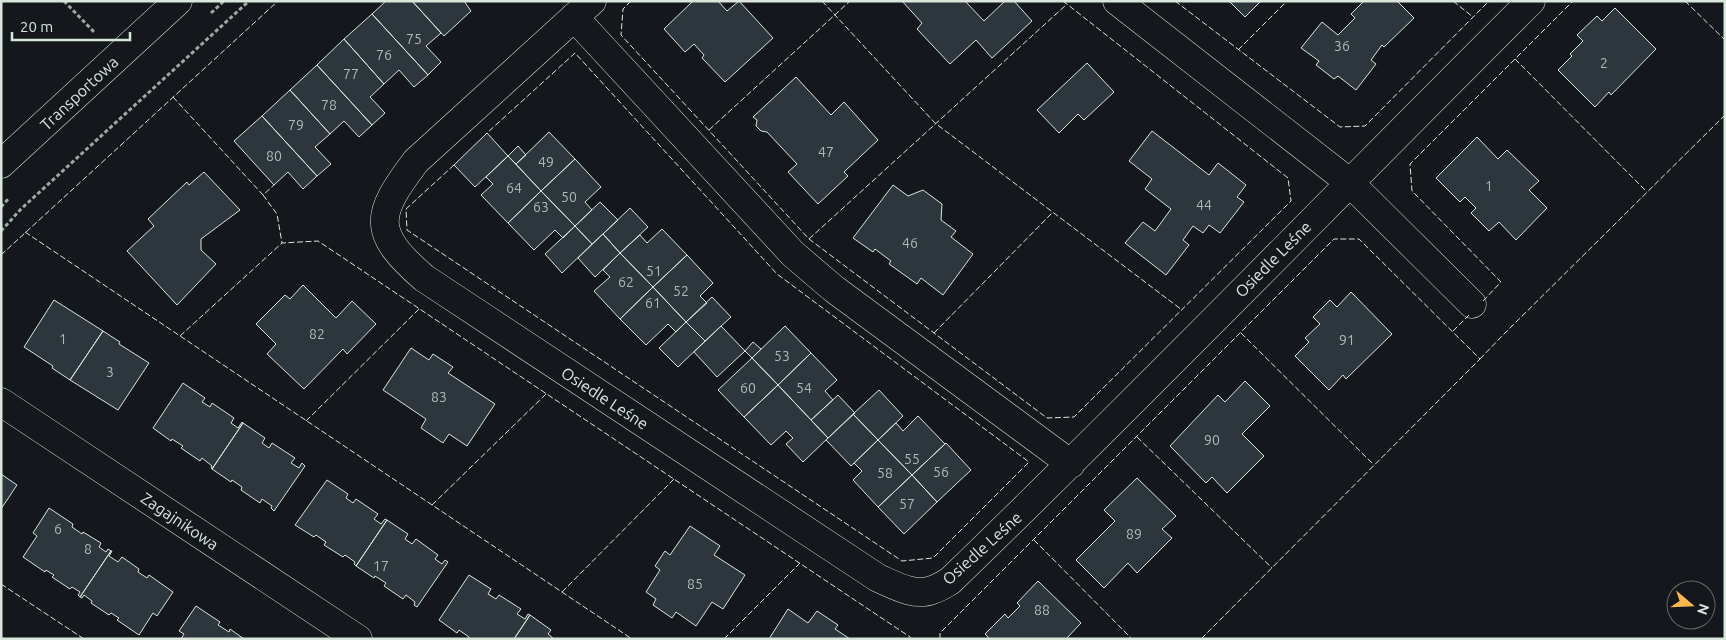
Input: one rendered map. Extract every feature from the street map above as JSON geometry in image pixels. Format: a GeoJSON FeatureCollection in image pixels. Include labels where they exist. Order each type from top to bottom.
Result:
{"type":"FeatureCollection","features":[{"type":"Feature","properties":{"kind":"street","name":"Transportowa"},"geometry":{"type":"LineString","coordinates":[[1,164],[178,1]]}},
{"type":"Feature","properties":{"kind":"street"},"geometry":{"type":"LineString","coordinates":[[1116,1],[1349,182],[1472,304]]}},
{"type":"Feature","properties":{"kind":"street","name":"Osiedle Leśne"},"geometry":{"type":"LineString","coordinates":[[1071,464],[834,289],[793,254],[583,9],[416,161],[396,188],[388,206],[384,221],[386,234],[394,249],[406,263],[424,278],[878,578],[897,587],[916,592],[931,591],[950,581],[1071,464],[1349,182],[1531,1]]}},
{"type":"Feature","properties":{"kind":"street","name":"Zagajnikowa"},"geometry":{"type":"LineString","coordinates":[[1,402],[358,639]]}},
{"type":"Feature","properties":{"kind":"path"},"geometry":{"type":"LineString","coordinates":[[64,1],[99,38]]}},
{"type":"Feature","properties":{"kind":"path"},"geometry":{"type":"LineString","coordinates":[[1,231],[21,209],[249,1]]}},
{"type":"Feature","properties":{"kind":"building"},"geometry":{"type":"Polygon","coordinates":[[[386,1],[412,1],[441,33],[426,46],[441,62],[428,75],[372,14],[386,1]]]}},
{"type":"Feature","properties":{"kind":"building"},"geometry":{"type":"Polygon","coordinates":[[[412,1],[464,1],[471,11],[444,36],[412,1]]]}},
{"type":"Feature","properties":{"kind":"building"},"geometry":{"type":"Polygon","coordinates":[[[693,1],[718,1],[727,11],[739,1],[773,38],[725,82],[702,58],[704,55],[694,44],[685,52],[664,29],[693,1]]]}},
{"type":"Feature","properties":{"kind":"building"},"geometry":{"type":"Polygon","coordinates":[[[902,1],[965,1],[984,21],[1005,1],[1014,1],[1032,21],[992,58],[976,40],[950,64],[917,29],[922,23],[902,1]]]}},
{"type":"Feature","properties":{"kind":"building"},"geometry":{"type":"Polygon","coordinates":[[[1229,1],[1261,1],[1245,17],[1229,1]]]}},
{"type":"Feature","properties":{"kind":"building"},"geometry":{"type":"Polygon","coordinates":[[[1364,1],[1397,1],[1414,18],[1384,47],[1382,45],[1371,60],[1376,64],[1356,90],[1338,76],[1334,79],[1316,65],[1319,61],[1301,48],[1322,22],[1338,35],[1355,18],[1351,14],[1364,1]]]}},
{"type":"Feature","properties":{"kind":"building"},"geometry":{"type":"Polygon","coordinates":[[[1615,8],[1656,49],[1611,95],[1609,92],[1595,107],[1558,70],[1583,41],[1577,35],[1597,16],[1602,21],[1615,8]]]}},
{"type":"Feature","properties":{"kind":"building"},"geometry":{"type":"Polygon","coordinates":[[[372,14],[428,75],[414,87],[399,70],[384,84],[344,39],[372,14]]]}},
{"type":"Feature","properties":{"kind":"building"},"geometry":{"type":"Polygon","coordinates":[[[344,39],[384,84],[370,97],[385,113],[372,125],[317,65],[344,39]]]}},
{"type":"Feature","properties":{"kind":"building"},"geometry":{"type":"Polygon","coordinates":[[[1087,63],[1114,92],[1084,120],[1078,114],[1059,133],[1037,110],[1087,63]]]}},
{"type":"Feature","properties":{"kind":"building"},"geometry":{"type":"Polygon","coordinates":[[[317,65],[372,125],[359,137],[344,121],[330,134],[290,90],[317,65]]]}},
{"type":"Feature","properties":{"kind":"building"},"geometry":{"type":"Polygon","coordinates":[[[796,77],[831,115],[844,102],[878,140],[844,172],[848,176],[818,204],[788,172],[797,164],[767,132],[761,131],[756,126],[757,120],[753,117],[796,77]]]}},
{"type":"Feature","properties":{"kind":"building"},"geometry":{"type":"Polygon","coordinates":[[[290,90],[330,134],[315,147],[331,164],[317,176],[262,116],[290,90]]]}},
{"type":"Feature","properties":{"kind":"building"},"geometry":{"type":"Polygon","coordinates":[[[262,116],[317,176],[303,189],[288,172],[274,185],[234,141],[262,116]]]}},
{"type":"Feature","properties":{"kind":"building"},"geometry":{"type":"Polygon","coordinates":[[[1152,131],[1209,175],[1218,163],[1246,185],[1237,197],[1244,202],[1220,233],[1209,225],[1203,233],[1193,226],[1183,240],[1189,245],[1166,275],[1125,243],[1143,222],[1155,231],[1171,209],[1145,189],[1152,179],[1129,161],[1152,131]]]}},
{"type":"Feature","properties":{"kind":"building"},"geometry":{"type":"Polygon","coordinates":[[[549,132],[575,159],[541,191],[516,164],[549,132]]]}},
{"type":"Feature","properties":{"kind":"building"},"geometry":{"type":"Polygon","coordinates":[[[487,133],[508,156],[475,187],[454,165],[487,133]]]}},
{"type":"Feature","properties":{"kind":"building"},"geometry":{"type":"Polygon","coordinates":[[[1477,137],[1498,159],[1507,150],[1539,181],[1529,190],[1547,208],[1516,240],[1499,222],[1489,231],[1471,213],[1476,208],[1465,197],[1460,202],[1436,178],[1477,137]]]}},
{"type":"Feature","properties":{"kind":"building"},"geometry":{"type":"Polygon","coordinates":[[[518,146],[526,155],[516,164],[508,156],[518,146]]]}},
{"type":"Feature","properties":{"kind":"building"},"geometry":{"type":"Polygon","coordinates":[[[508,156],[541,191],[508,223],[481,195],[493,184],[486,177],[508,156]]]}},
{"type":"Feature","properties":{"kind":"building"},"geometry":{"type":"Polygon","coordinates":[[[575,159],[601,187],[585,202],[592,210],[575,226],[541,191],[575,159]]]}},
{"type":"Feature","properties":{"kind":"building"},"geometry":{"type":"Polygon","coordinates":[[[204,172],[240,210],[201,239],[201,250],[216,264],[177,305],[127,251],[154,226],[148,219],[187,182],[189,185],[204,172]]]}},
{"type":"Feature","properties":{"kind":"building"},"geometry":{"type":"Polygon","coordinates":[[[893,185],[908,196],[923,190],[942,204],[941,220],[956,231],[951,237],[973,254],[943,295],[921,278],[917,284],[889,264],[891,261],[875,249],[873,252],[853,238],[893,185]]]}},
{"type":"Feature","properties":{"kind":"building"},"geometry":{"type":"Polygon","coordinates":[[[541,191],[575,226],[563,238],[555,230],[534,250],[508,223],[541,191]]]}},
{"type":"Feature","properties":{"kind":"building"},"geometry":{"type":"Polygon","coordinates":[[[600,202],[618,220],[592,244],[575,226],[600,202]]]}},
{"type":"Feature","properties":{"kind":"building"},"geometry":{"type":"Polygon","coordinates":[[[630,208],[648,227],[620,253],[603,234],[630,208]]]}},
{"type":"Feature","properties":{"kind":"building"},"geometry":{"type":"Polygon","coordinates":[[[575,226],[592,244],[562,273],[545,254],[575,226]]]}},
{"type":"Feature","properties":{"kind":"building"},"geometry":{"type":"Polygon","coordinates":[[[662,229],[687,255],[653,287],[620,253],[640,235],[647,243],[662,229]]]}},
{"type":"Feature","properties":{"kind":"building"},"geometry":{"type":"Polygon","coordinates":[[[603,234],[620,253],[595,277],[578,258],[603,234]]]}},
{"type":"Feature","properties":{"kind":"building"},"geometry":{"type":"Polygon","coordinates":[[[620,253],[653,287],[620,319],[594,291],[610,277],[603,270],[620,253]]]}},
{"type":"Feature","properties":{"kind":"building"},"geometry":{"type":"Polygon","coordinates":[[[687,255],[713,283],[700,296],[707,303],[686,322],[653,287],[687,255]]]}},
{"type":"Feature","properties":{"kind":"building"},"geometry":{"type":"Polygon","coordinates":[[[303,285],[336,318],[352,301],[376,324],[347,354],[343,349],[304,389],[267,354],[276,344],[256,324],[285,295],[290,299],[303,285]]]}},
{"type":"Feature","properties":{"kind":"building"},"geometry":{"type":"Polygon","coordinates":[[[653,287],[686,322],[676,332],[668,324],[646,345],[620,319],[653,287]]]}},
{"type":"Feature","properties":{"kind":"building"},"geometry":{"type":"Polygon","coordinates":[[[1351,292],[1392,334],[1346,379],[1343,375],[1329,390],[1295,356],[1309,342],[1305,338],[1320,324],[1313,317],[1330,300],[1337,307],[1351,292]]]}},
{"type":"Feature","properties":{"kind":"building"},"geometry":{"type":"Polygon","coordinates":[[[712,297],[731,317],[705,341],[686,322],[712,297]]]}},
{"type":"Feature","properties":{"kind":"building"},"geometry":{"type":"Polygon","coordinates":[[[54,300],[103,331],[70,380],[24,347],[54,300]]]}},
{"type":"Feature","properties":{"kind":"building"},"geometry":{"type":"Polygon","coordinates":[[[686,322],[705,341],[678,367],[659,348],[686,322]]]}},
{"type":"Feature","properties":{"kind":"building"},"geometry":{"type":"Polygon","coordinates":[[[721,326],[745,351],[717,377],[694,352],[721,326]]]}},
{"type":"Feature","properties":{"kind":"building"},"geometry":{"type":"Polygon","coordinates":[[[785,326],[811,353],[778,385],[752,358],[785,326]]]}},
{"type":"Feature","properties":{"kind":"building"},"geometry":{"type":"Polygon","coordinates":[[[103,331],[120,342],[119,344],[149,363],[118,410],[70,380],[103,331]]]}},
{"type":"Feature","properties":{"kind":"building"},"geometry":{"type":"Polygon","coordinates":[[[753,342],[761,349],[752,358],[745,351],[753,342]]]}},
{"type":"Feature","properties":{"kind":"building"},"geometry":{"type":"Polygon","coordinates":[[[411,348],[429,360],[433,354],[453,367],[448,373],[495,404],[467,446],[449,434],[443,443],[421,428],[426,419],[383,390],[411,348]]]}},
{"type":"Feature","properties":{"kind":"building"},"geometry":{"type":"Polygon","coordinates":[[[811,353],[837,380],[825,391],[833,400],[811,420],[778,385],[811,353]]]}},
{"type":"Feature","properties":{"kind":"building"},"geometry":{"type":"Polygon","coordinates":[[[752,358],[778,385],[744,417],[718,390],[752,358]]]}},
{"type":"Feature","properties":{"kind":"building"},"geometry":{"type":"Polygon","coordinates":[[[1245,381],[1270,406],[1242,434],[1264,456],[1227,493],[1212,477],[1206,483],[1170,446],[1218,395],[1225,402],[1245,381]]]}},
{"type":"Feature","properties":{"kind":"building"},"geometry":{"type":"Polygon","coordinates":[[[183,383],[205,398],[202,402],[210,407],[212,403],[234,418],[231,423],[238,428],[243,423],[212,469],[212,466],[202,458],[200,461],[181,448],[183,446],[172,439],[171,441],[153,428],[183,383]]]}},
{"type":"Feature","properties":{"kind":"building"},"geometry":{"type":"Polygon","coordinates":[[[778,385],[828,438],[803,462],[786,444],[793,438],[786,431],[771,445],[744,417],[778,385]]]}},
{"type":"Feature","properties":{"kind":"building"},"geometry":{"type":"Polygon","coordinates":[[[879,390],[903,416],[878,440],[853,414],[879,390]]]}},
{"type":"Feature","properties":{"kind":"building"},"geometry":{"type":"Polygon","coordinates":[[[838,395],[855,413],[828,438],[811,420],[838,395]]]}},
{"type":"Feature","properties":{"kind":"building"},"geometry":{"type":"Polygon","coordinates":[[[853,414],[878,440],[851,466],[826,440],[853,414]]]}},
{"type":"Feature","properties":{"kind":"building"},"geometry":{"type":"Polygon","coordinates":[[[918,416],[945,444],[912,475],[878,440],[896,423],[903,431],[918,416]]]}},
{"type":"Feature","properties":{"kind":"building"},"geometry":{"type":"Polygon","coordinates":[[[243,423],[265,438],[262,443],[269,448],[272,443],[295,458],[291,463],[299,468],[302,463],[305,466],[274,511],[271,508],[272,506],[262,499],[260,503],[241,490],[242,487],[212,469],[243,423]]]}},
{"type":"Feature","properties":{"kind":"building"},"geometry":{"type":"Polygon","coordinates":[[[878,440],[912,475],[878,507],[853,480],[862,471],[854,463],[878,440]]]}},
{"type":"Feature","properties":{"kind":"building"},"geometry":{"type":"Polygon","coordinates":[[[946,443],[971,470],[937,502],[912,475],[946,443]]]}},
{"type":"Feature","properties":{"kind":"building"},"geometry":{"type":"Polygon","coordinates":[[[1,474],[17,485],[1,509],[1,474]]]}},
{"type":"Feature","properties":{"kind":"building"},"geometry":{"type":"Polygon","coordinates":[[[912,475],[937,502],[904,534],[878,507],[912,475]]]}},
{"type":"Feature","properties":{"kind":"building"},"geometry":{"type":"Polygon","coordinates":[[[1137,478],[1176,516],[1162,529],[1172,538],[1137,573],[1128,563],[1104,588],[1076,560],[1115,521],[1104,510],[1137,478]]]}},
{"type":"Feature","properties":{"kind":"building"},"geometry":{"type":"Polygon","coordinates":[[[327,480],[348,494],[346,498],[353,503],[356,499],[378,514],[374,519],[381,524],[385,519],[387,520],[356,566],[355,562],[345,555],[343,557],[324,545],[326,542],[316,535],[314,537],[295,525],[327,480]]]}},
{"type":"Feature","properties":{"kind":"building"},"geometry":{"type":"Polygon","coordinates":[[[49,508],[73,524],[72,527],[82,534],[83,532],[101,543],[99,547],[106,552],[108,549],[111,551],[80,597],[78,595],[80,592],[72,587],[70,589],[52,577],[54,575],[46,570],[45,572],[23,557],[37,536],[33,533],[49,508]]]}},
{"type":"Feature","properties":{"kind":"building"},"geometry":{"type":"Polygon","coordinates":[[[387,520],[408,534],[405,539],[412,544],[416,539],[438,555],[435,559],[442,564],[445,560],[448,562],[417,607],[414,605],[415,602],[406,595],[403,599],[384,586],[386,583],[375,576],[374,578],[356,566],[387,520]]]}},
{"type":"Feature","properties":{"kind":"building"},"geometry":{"type":"Polygon","coordinates":[[[690,526],[720,546],[714,555],[745,575],[723,609],[712,602],[696,626],[676,612],[672,618],[653,605],[656,599],[646,592],[660,570],[655,566],[665,551],[670,555],[690,526]]]}},
{"type":"Feature","properties":{"kind":"building"},"geometry":{"type":"Polygon","coordinates":[[[111,551],[109,556],[118,562],[122,557],[139,569],[138,572],[147,578],[149,575],[173,592],[157,616],[153,613],[139,635],[117,620],[119,618],[111,613],[109,615],[91,603],[92,601],[84,595],[82,598],[80,597],[111,551]]]}},
{"type":"Feature","properties":{"kind":"building"},"geometry":{"type":"Polygon","coordinates":[[[469,575],[491,589],[488,594],[496,599],[499,595],[521,609],[517,614],[525,619],[528,614],[530,615],[514,639],[468,639],[469,637],[459,630],[457,633],[439,620],[469,575]]]}},
{"type":"Feature","properties":{"kind":"building"},"geometry":{"type":"Polygon","coordinates":[[[1038,581],[1081,623],[1066,639],[990,639],[985,634],[1005,614],[1008,618],[1020,606],[1017,603],[1038,581]]]}},
{"type":"Feature","properties":{"kind":"building"},"geometry":{"type":"Polygon","coordinates":[[[196,606],[220,622],[218,625],[229,632],[230,629],[244,639],[181,639],[184,634],[179,631],[196,606]]]}},
{"type":"Feature","properties":{"kind":"building"},"geometry":{"type":"Polygon","coordinates":[[[788,609],[808,623],[817,611],[838,625],[835,629],[850,639],[769,639],[788,609]]]}},
{"type":"Feature","properties":{"kind":"building"},"geometry":{"type":"Polygon","coordinates":[[[530,615],[551,630],[548,634],[554,639],[514,639],[530,615]]]}},
{"type":"Feature","properties":{"kind":"fence"},"geometry":{"type":"LineString","coordinates":[[1,255],[278,1]]}},
{"type":"Feature","properties":{"kind":"fence"},"geometry":{"type":"LineString","coordinates":[[631,1],[623,9],[621,35],[809,239],[1047,418],[1074,417],[1291,201],[1288,178],[1063,1]]}},
{"type":"Feature","properties":{"kind":"fence"},"geometry":{"type":"LineString","coordinates":[[822,1],[935,123],[1182,310]]}},
{"type":"Feature","properties":{"kind":"fence"},"geometry":{"type":"LineString","coordinates":[[709,130],[850,1]]}},
{"type":"Feature","properties":{"kind":"fence"},"geometry":{"type":"LineString","coordinates":[[1175,1],[1340,127],[1365,126],[1489,1]]}},
{"type":"Feature","properties":{"kind":"fence"},"geometry":{"type":"LineString","coordinates":[[1238,50],[1287,1]]}},
{"type":"Feature","properties":{"kind":"fence"},"geometry":{"type":"LineString","coordinates":[[1453,1],[1473,17]]}},
{"type":"Feature","properties":{"kind":"fence"},"geometry":{"type":"LineString","coordinates":[[1483,301],[1501,282],[1412,191],[1410,164],[1573,1]]}},
{"type":"Feature","properties":{"kind":"fence"},"geometry":{"type":"LineString","coordinates":[[1685,1],[1725,40]]}},
{"type":"Feature","properties":{"kind":"fence"},"geometry":{"type":"LineString","coordinates":[[809,239],[1066,5]]}},
{"type":"Feature","properties":{"kind":"fence"},"geometry":{"type":"LineString","coordinates":[[454,165],[406,209],[407,230],[902,561],[933,558],[1029,462],[777,274],[575,53],[487,133]]}},
{"type":"Feature","properties":{"kind":"fence"},"geometry":{"type":"LineString","coordinates":[[1515,59],[1647,192]]}},
{"type":"Feature","properties":{"kind":"fence"},"geometry":{"type":"LineString","coordinates":[[173,97],[263,195],[274,185]]}},
{"type":"Feature","properties":{"kind":"fence"},"geometry":{"type":"LineString","coordinates":[[1480,359],[1725,115]]}},
{"type":"Feature","properties":{"kind":"fence"},"geometry":{"type":"LineString","coordinates":[[263,195],[277,214],[282,243]]}},
{"type":"Feature","properties":{"kind":"fence"},"geometry":{"type":"LineString","coordinates":[[934,333],[1053,212]]}},
{"type":"Feature","properties":{"kind":"fence"},"geometry":{"type":"LineString","coordinates":[[25,232],[632,639]]}},
{"type":"Feature","properties":{"kind":"fence"},"geometry":{"type":"LineString","coordinates":[[940,639],[940,633],[1334,239],[1359,239],[1480,359],[1201,639]]}},
{"type":"Feature","properties":{"kind":"fence"},"geometry":{"type":"LineString","coordinates":[[180,336],[282,243],[318,241],[911,639]]}},
{"type":"Feature","properties":{"kind":"fence"},"geometry":{"type":"LineString","coordinates":[[306,421],[419,309]]}},
{"type":"Feature","properties":{"kind":"fence"},"geometry":{"type":"LineString","coordinates":[[1453,331],[1469,315]]}},
{"type":"Feature","properties":{"kind":"fence"},"geometry":{"type":"LineString","coordinates":[[1241,333],[1374,465]]}},
{"type":"Feature","properties":{"kind":"fence"},"geometry":{"type":"LineString","coordinates":[[432,505],[546,394]]}},
{"type":"Feature","properties":{"kind":"fence"},"geometry":{"type":"LineString","coordinates":[[1137,437],[1272,568]]}},
{"type":"Feature","properties":{"kind":"fence"},"geometry":{"type":"LineString","coordinates":[[562,592],[674,479]]}},
{"type":"Feature","properties":{"kind":"fence"},"geometry":{"type":"LineString","coordinates":[[1034,540],[1132,639]]}},
{"type":"Feature","properties":{"kind":"fence"},"geometry":{"type":"LineString","coordinates":[[724,639],[800,563]]}},
{"type":"Feature","properties":{"kind":"fence"},"geometry":{"type":"LineString","coordinates":[[1,584],[84,639]]}}]}
